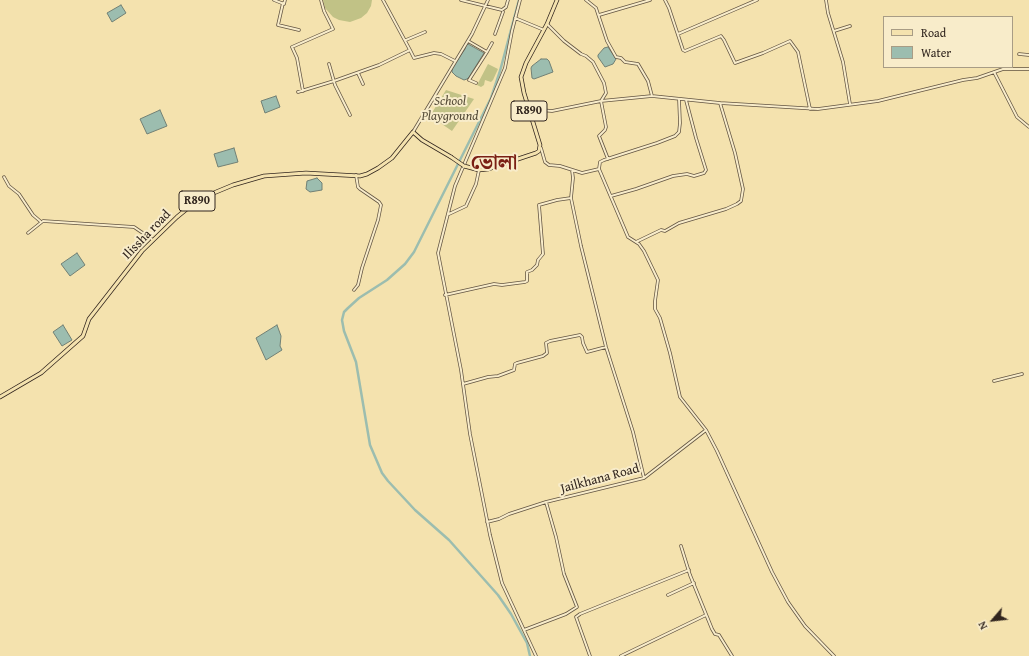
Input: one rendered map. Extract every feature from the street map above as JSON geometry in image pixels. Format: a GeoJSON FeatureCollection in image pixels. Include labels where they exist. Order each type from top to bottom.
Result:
{"type":"FeatureCollection","features":[{"type":"Feature","properties":{"kind":"main road","name":"R890"},"geometry":{"type":"LineString","coordinates":[[540,145],[528,108],[521,77],[526,63],[547,24],[557,0]]}},
{"type":"Feature","properties":{"kind":"main road"},"geometry":{"type":"LineString","coordinates":[[413,132],[422,140],[464,166],[478,170],[488,169],[536,153],[539,150],[540,145]]}},
{"type":"Feature","properties":{"kind":"main road","name":"Ilissha road"},"geometry":{"type":"LineString","coordinates":[[0,398],[41,373],[84,336],[89,319],[142,251],[169,224],[194,203],[204,197],[246,181],[264,176],[306,173],[367,174],[385,164],[399,150],[413,132]]}},
{"type":"Feature","properties":{"kind":"street"},"geometry":{"type":"LineString","coordinates":[[274,0],[283,3]]}},
{"type":"Feature","properties":{"kind":"street"},"geometry":{"type":"LineString","coordinates":[[285,0],[278,25],[299,30]]}},
{"type":"Feature","properties":{"kind":"street"},"geometry":{"type":"LineString","coordinates":[[303,91],[297,58],[292,47],[334,29],[324,11],[321,0]]}},
{"type":"Feature","properties":{"kind":"street"},"geometry":{"type":"LineString","coordinates":[[384,0],[414,58],[434,53],[441,54],[455,61]]}},
{"type":"Feature","properties":{"kind":"street"},"geometry":{"type":"LineString","coordinates":[[461,0],[502,10],[506,7],[508,0]]}},
{"type":"Feature","properties":{"kind":"street"},"geometry":{"type":"LineString","coordinates":[[413,132],[468,41],[488,0]]}},
{"type":"Feature","properties":{"kind":"street"},"geometry":{"type":"LineString","coordinates":[[520,0],[504,68],[455,186],[449,214],[440,240],[438,253],[487,522],[502,583],[536,656]]}},
{"type":"Feature","properties":{"kind":"street"},"geometry":{"type":"LineString","coordinates":[[586,0],[593,5],[599,16],[616,57],[622,58],[624,62],[638,64],[648,82],[652,96]]}},
{"type":"Feature","properties":{"kind":"street"},"geometry":{"type":"LineString","coordinates":[[599,16],[650,0]]}},
{"type":"Feature","properties":{"kind":"street"},"geometry":{"type":"LineString","coordinates":[[665,0],[683,50],[685,51],[721,36],[734,63],[763,53],[790,41],[798,52],[810,109]]}},
{"type":"Feature","properties":{"kind":"street"},"geometry":{"type":"LineString","coordinates":[[678,34],[757,0]]}},
{"type":"Feature","properties":{"kind":"street"},"geometry":{"type":"LineString","coordinates":[[826,0],[828,13],[843,62],[850,104]]}},
{"type":"Feature","properties":{"kind":"street"},"geometry":{"type":"LineString","coordinates":[[495,34],[503,12]]}},
{"type":"Feature","properties":{"kind":"street"},"geometry":{"type":"LineString","coordinates":[[516,18],[544,30]]}},
{"type":"Feature","properties":{"kind":"street"},"geometry":{"type":"LineString","coordinates":[[547,24],[564,41],[593,62],[604,83],[606,93],[601,101],[606,127],[599,136],[608,159]]}},
{"type":"Feature","properties":{"kind":"street"},"geometry":{"type":"LineString","coordinates":[[834,31],[850,26]]}},
{"type":"Feature","properties":{"kind":"street"},"geometry":{"type":"LineString","coordinates":[[405,40],[425,32]]}},
{"type":"Feature","properties":{"kind":"street"},"geometry":{"type":"LineString","coordinates":[[468,41],[487,52]]}},
{"type":"Feature","properties":{"kind":"street"},"geometry":{"type":"LineString","coordinates":[[476,84],[469,80],[492,43]]}},
{"type":"Feature","properties":{"kind":"street"},"geometry":{"type":"LineString","coordinates":[[298,92],[379,65],[410,50]]}},
{"type":"Feature","properties":{"kind":"street"},"geometry":{"type":"LineString","coordinates":[[1019,54],[1029,55]]}},
{"type":"Feature","properties":{"kind":"street"},"geometry":{"type":"LineString","coordinates":[[329,64],[334,81],[350,115]]}},
{"type":"Feature","properties":{"kind":"street"},"geometry":{"type":"LineString","coordinates":[[528,108],[552,111],[601,101],[652,96],[720,103],[810,109],[878,101],[963,80],[977,78],[1003,69],[1029,69]]}},
{"type":"Feature","properties":{"kind":"street"},"geometry":{"type":"LineString","coordinates":[[358,72],[363,84]]}},
{"type":"Feature","properties":{"kind":"street"},"geometry":{"type":"LineString","coordinates":[[994,72],[1017,116],[1029,127]]}},
{"type":"Feature","properties":{"kind":"street"},"geometry":{"type":"LineString","coordinates":[[679,99],[680,123],[679,132],[675,136],[657,144],[600,162],[599,169],[619,219],[628,237],[636,242],[644,251],[658,280],[654,301],[655,309],[660,318],[670,353],[678,392],[683,402],[706,430],[717,450],[772,572],[788,602],[805,626],[834,656]]}},
{"type":"Feature","properties":{"kind":"street"},"geometry":{"type":"LineString","coordinates":[[611,196],[673,176],[687,174],[694,176],[706,170],[686,100]]}},
{"type":"Feature","properties":{"kind":"street"},"geometry":{"type":"LineString","coordinates":[[636,242],[661,230],[665,231],[680,223],[726,210],[741,201],[743,190],[735,153],[720,103]]}},
{"type":"Feature","properties":{"kind":"street"},"geometry":{"type":"LineString","coordinates":[[540,145],[547,164],[560,166],[582,173],[599,169]]}},
{"type":"Feature","properties":{"kind":"street"},"geometry":{"type":"LineString","coordinates":[[449,214],[466,206],[476,184],[478,170]]}},
{"type":"Feature","properties":{"kind":"street"},"geometry":{"type":"LineString","coordinates":[[572,170],[573,178],[571,198],[581,246],[606,347],[637,448],[644,478]]}},
{"type":"Feature","properties":{"kind":"street"},"geometry":{"type":"LineString","coordinates":[[354,290],[358,285],[381,205],[358,187],[356,175]]}},
{"type":"Feature","properties":{"kind":"street"},"geometry":{"type":"LineString","coordinates":[[4,177],[9,186],[18,194],[33,215],[40,221],[134,227],[153,240]]}},
{"type":"Feature","properties":{"kind":"street"},"geometry":{"type":"LineString","coordinates":[[446,295],[494,284],[502,286],[527,281],[528,272],[537,265],[538,260],[543,254],[540,205],[571,198]]}},
{"type":"Feature","properties":{"kind":"street"},"geometry":{"type":"LineString","coordinates":[[28,233],[40,221]]}},
{"type":"Feature","properties":{"kind":"street"},"geometry":{"type":"LineString","coordinates":[[463,384],[488,377],[498,376],[514,370],[515,364],[542,356],[547,353],[546,343],[550,341],[580,335],[587,352],[606,347]]}},
{"type":"Feature","properties":{"kind":"street"},"geometry":{"type":"LineString","coordinates":[[994,381],[1022,374]]}},
{"type":"Feature","properties":{"kind":"street","name":"Jailkhana Road"},"geometry":{"type":"LineString","coordinates":[[487,522],[546,502],[644,478],[706,430]]}},
{"type":"Feature","properties":{"kind":"street"},"geometry":{"type":"LineString","coordinates":[[524,630],[566,614],[577,608],[564,574],[556,537],[546,502]]}},
{"type":"Feature","properties":{"kind":"street"},"geometry":{"type":"LineString","coordinates":[[681,546],[712,629],[715,634],[719,635],[732,656]]}},
{"type":"Feature","properties":{"kind":"street"},"geometry":{"type":"LineString","coordinates":[[590,656],[576,617],[580,614],[689,570]]}},
{"type":"Feature","properties":{"kind":"street"},"geometry":{"type":"LineString","coordinates":[[668,595],[694,583]]}},
{"type":"Feature","properties":{"kind":"street"},"geometry":{"type":"LineString","coordinates":[[621,656],[707,614]]}},
{"type":"Feature","properties":{"kind":"green space"},"geometry":{"type":"Polygon","coordinates":[[[323,0],[372,0],[371,6],[367,13],[361,18],[350,22],[333,17],[325,8],[323,0]]]}},
{"type":"Feature","properties":{"kind":"green space"},"geometry":{"type":"Polygon","coordinates":[[[488,64],[498,69],[493,80],[491,82],[485,80],[484,85],[481,87],[477,85],[488,64]]]}},
{"type":"Feature","properties":{"kind":"green space","name":"School Playground"},"geometry":{"type":"Polygon","coordinates":[[[446,90],[474,99],[452,131],[430,116],[446,90]]]}},
{"type":"Feature","properties":{"kind":"water"},"geometry":{"type":"Polygon","coordinates":[[[121,5],[126,13],[112,22],[107,13],[121,5]]]}},
{"type":"Feature","properties":{"kind":"water"},"geometry":{"type":"Polygon","coordinates":[[[468,44],[484,53],[469,77],[464,80],[452,72],[452,68],[468,44]]]}},
{"type":"Feature","properties":{"kind":"water"},"geometry":{"type":"Polygon","coordinates":[[[608,47],[616,59],[613,64],[605,67],[598,55],[604,48],[608,47]]]}},
{"type":"Feature","properties":{"kind":"water"},"geometry":{"type":"Polygon","coordinates":[[[541,59],[547,59],[549,61],[553,72],[534,79],[532,78],[531,68],[541,59]]]}},
{"type":"Feature","properties":{"kind":"water"},"geometry":{"type":"Polygon","coordinates":[[[276,96],[280,107],[265,113],[261,101],[276,96]]]}},
{"type":"Feature","properties":{"kind":"water"},"geometry":{"type":"Polygon","coordinates":[[[160,110],[167,126],[147,134],[140,119],[160,110]]]}},
{"type":"Feature","properties":{"kind":"water"},"geometry":{"type":"Polygon","coordinates":[[[234,148],[238,162],[218,167],[214,154],[234,148]]]}},
{"type":"Feature","properties":{"kind":"water"},"geometry":{"type":"Polygon","coordinates":[[[317,178],[322,183],[322,190],[310,192],[306,189],[307,181],[317,178]]]}},
{"type":"Feature","properties":{"kind":"water"},"geometry":{"type":"Polygon","coordinates":[[[77,253],[85,265],[70,276],[61,264],[77,253]]]}},
{"type":"Feature","properties":{"kind":"water"},"geometry":{"type":"Polygon","coordinates":[[[63,325],[72,340],[62,346],[53,332],[63,325]]]}},
{"type":"Feature","properties":{"kind":"water"},"geometry":{"type":"Polygon","coordinates":[[[277,325],[281,336],[280,346],[282,350],[266,360],[256,338],[277,325]]]}},
{"type":"Feature","properties":{"kind":"waterway"},"geometry":{"type":"LineString","coordinates":[[519,0],[500,71],[491,98],[414,252],[405,264],[387,280],[359,298],[348,308],[344,312],[342,320],[344,331],[356,362],[370,445],[382,473],[415,510],[449,540],[498,595],[511,614],[527,643],[530,656]]}},
{"type":"Feature","properties":{"kind":"district","name":"ভোলা"},"geometry":{"type":"Point","coordinates":[494,164]}}]}
